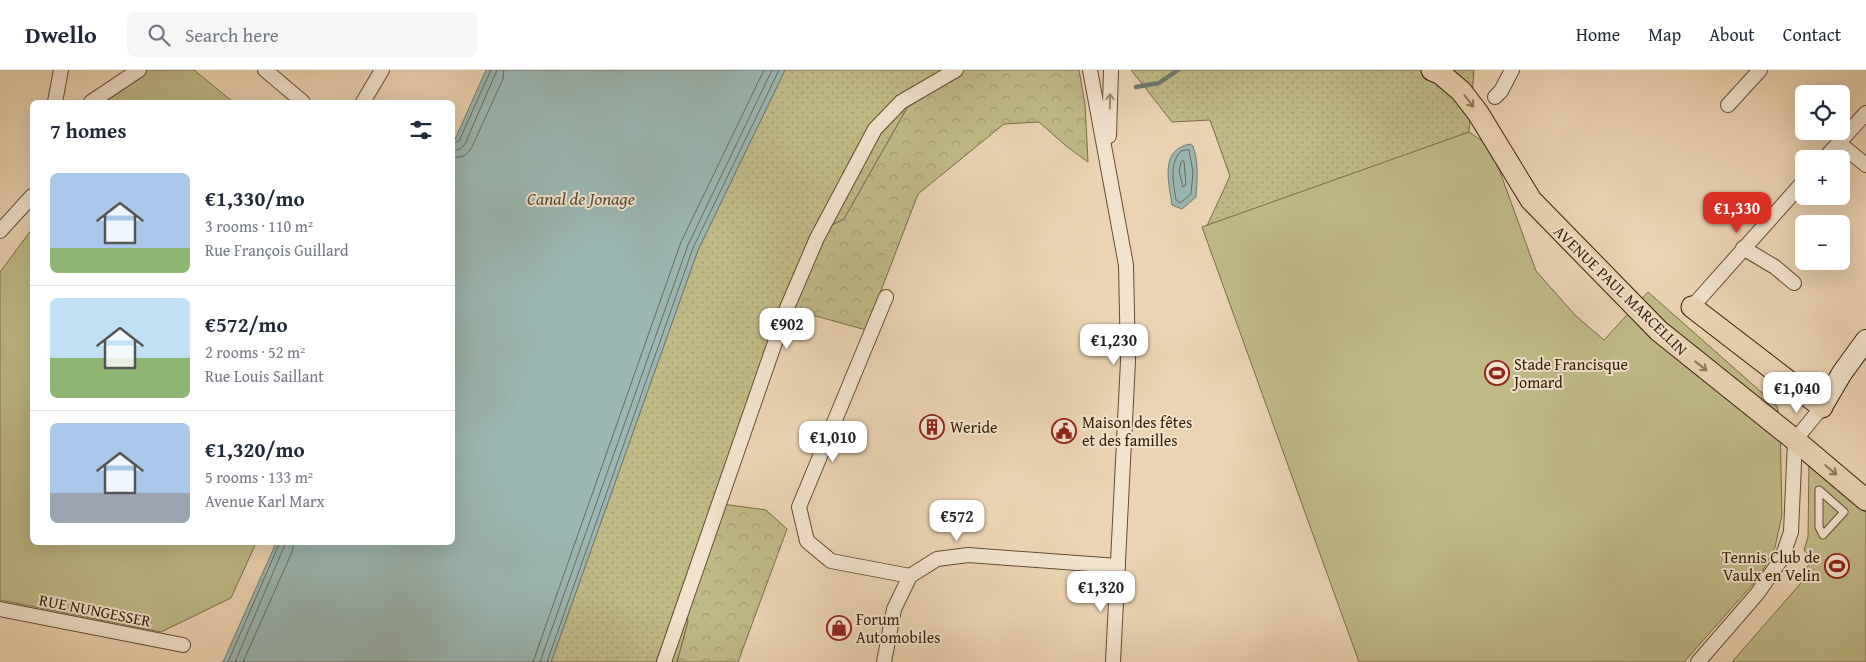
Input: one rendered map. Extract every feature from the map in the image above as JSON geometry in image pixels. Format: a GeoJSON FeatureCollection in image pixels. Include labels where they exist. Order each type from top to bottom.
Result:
{"type":"FeatureCollection","features":[{"type":"Feature","properties":{"kind":"main road","name":"AVENUE PAUL MARCELLIN"},"geometry":{"type":"LineString","coordinates":[[1432,70],[1441,74],[1460,91],[1478,114],[1531,200],[1659,331],[1795,440],[1866,500]]}},
{"type":"Feature","properties":{"kind":"main road"},"geometry":{"type":"LineString","coordinates":[[1692,307],[1822,407]]}},
{"type":"Feature","properties":{"kind":"main road"},"geometry":{"type":"LineString","coordinates":[[1822,407],[1842,372],[1866,340]]}},
{"type":"Feature","properties":{"kind":"main road"},"geometry":{"type":"LineString","coordinates":[[1822,407],[1852,379],[1866,361]]}},
{"type":"Feature","properties":{"kind":"street"},"geometry":{"type":"LineString","coordinates":[[55,100],[61,70]]}},
{"type":"Feature","properties":{"kind":"street"},"geometry":{"type":"LineString","coordinates":[[93,100],[139,70]]}},
{"type":"Feature","properties":{"kind":"street"},"geometry":{"type":"LineString","coordinates":[[265,70],[301,100]]}},
{"type":"Feature","properties":{"kind":"street"},"geometry":{"type":"LineString","coordinates":[[364,100],[382,70]]}},
{"type":"Feature","properties":{"kind":"street"},"geometry":{"type":"LineString","coordinates":[[664,662],[787,308],[817,238],[875,128],[901,102],[956,70]]}},
{"type":"Feature","properties":{"kind":"street"},"geometry":{"type":"LineString","coordinates":[[1090,70],[1126,266],[1128,361],[1113,662]]}},
{"type":"Feature","properties":{"kind":"street"},"geometry":{"type":"LineString","coordinates":[[1109,166],[1111,70]]}},
{"type":"Feature","properties":{"kind":"street"},"geometry":{"type":"LineString","coordinates":[[1494,97],[1501,91],[1512,70]]}},
{"type":"Feature","properties":{"kind":"street"},"geometry":{"type":"LineString","coordinates":[[1728,105],[1760,70]]}},
{"type":"Feature","properties":{"kind":"street"},"geometry":{"type":"LineString","coordinates":[[1832,150],[1866,113]]}},
{"type":"Feature","properties":{"kind":"street"},"geometry":{"type":"LineString","coordinates":[[1839,143],[1866,165]]}},
{"type":"Feature","properties":{"kind":"street"},"geometry":{"type":"LineString","coordinates":[[1692,307],[1795,191]]}},
{"type":"Feature","properties":{"kind":"street"},"geometry":{"type":"LineString","coordinates":[[0,231],[30,198]]}},
{"type":"Feature","properties":{"kind":"street"},"geometry":{"type":"LineString","coordinates":[[1743,248],[1775,267],[1794,283]]}},
{"type":"Feature","properties":{"kind":"street"},"geometry":{"type":"LineString","coordinates":[[886,297],[799,507],[806,541],[831,561],[910,576]]}},
{"type":"Feature","properties":{"kind":"street"},"geometry":{"type":"LineString","coordinates":[[1698,662],[1757,594],[1782,558],[1791,532],[1795,440],[1822,407]]}},
{"type":"Feature","properties":{"kind":"street"},"geometry":{"type":"LineString","coordinates":[[884,662],[894,609],[910,576],[937,559],[968,555],[1118,566]]}},
{"type":"Feature","properties":{"kind":"street","name":"RUE NUNGESSER"},"geometry":{"type":"LineString","coordinates":[[0,609],[182,645]]}},
{"type":"Feature","properties":{"kind":"lane"},"geometry":{"type":"LineString","coordinates":[[1819,490],[1844,512],[1823,535],[1820,527],[1819,490]]}},
{"type":"Feature","properties":{"kind":"green space"},"geometry":{"type":"Polygon","coordinates":[[[147,70],[194,70],[231,100],[104,100],[147,70]]]}},
{"type":"Feature","properties":{"kind":"green space"},"geometry":{"type":"Polygon","coordinates":[[[785,70],[960,70],[907,108],[844,219],[810,236],[685,585],[688,622],[677,662],[551,662],[698,250],[785,70]]]}},
{"type":"Feature","properties":{"kind":"green space"},"geometry":{"type":"Polygon","coordinates":[[[960,70],[1079,70],[1085,104],[1088,162],[1066,146],[1039,122],[1004,124],[918,194],[866,330],[787,308],[810,236],[844,219],[907,108],[960,70]]]}},
{"type":"Feature","properties":{"kind":"green space"},"geometry":{"type":"Polygon","coordinates":[[[1131,70],[1474,70],[1469,132],[1206,228],[1230,176],[1210,120],[1172,122],[1131,70]]]}},
{"type":"Feature","properties":{"kind":"green space","name":"Stade Francisque Jomard"},"geometry":{"type":"Polygon","coordinates":[[[1469,132],[1491,147],[1536,271],[1576,316],[1604,340],[1648,292],[1777,406],[1780,421],[1782,515],[1775,547],[1760,576],[1684,662],[1359,662],[1202,227],[1469,132]]]}},
{"type":"Feature","properties":{"kind":"green space"},"geometry":{"type":"Polygon","coordinates":[[[30,232],[30,545],[255,545],[231,598],[161,632],[0,600],[0,272],[30,232]]]}},
{"type":"Feature","properties":{"kind":"green space","name":"Tennis Club de Vaulx en Velin"},"geometry":{"type":"Polygon","coordinates":[[[1809,461],[1866,512],[1866,662],[1732,662],[1807,576],[1803,572],[1813,560],[1804,550],[1808,537],[1809,461]]]}},
{"type":"Feature","properties":{"kind":"green space"},"geometry":{"type":"Polygon","coordinates":[[[715,503],[766,510],[787,529],[738,662],[677,662],[688,622],[685,585],[715,503]]]}},
{"type":"Feature","properties":{"kind":"water","name":"Canal de Jonage"},"geometry":{"type":"Polygon","coordinates":[[[486,70],[785,70],[698,250],[551,662],[223,662],[275,545],[455,545],[455,140],[486,70]]]}},
{"type":"Feature","properties":{"kind":"water"},"geometry":{"type":"Polygon","coordinates":[[[1190,144],[1193,146],[1196,159],[1196,197],[1182,209],[1172,205],[1168,168],[1174,153],[1180,147],[1190,144]]]}},
{"type":"Feature","properties":{"kind":"waterway"},"geometry":{"type":"LineString","coordinates":[[1136,87],[1159,83],[1178,70]]}},
{"type":"Feature","properties":{"kind":"place","name":"Stade Francisque Jomard"},"geometry":{"type":"Point","coordinates":[1497,373]}},
{"type":"Feature","properties":{"kind":"place","name":"Weride"},"geometry":{"type":"Point","coordinates":[932,427]}},
{"type":"Feature","properties":{"kind":"place","name":"Maison des fêtes et des familles"},"geometry":{"type":"Point","coordinates":[1064,431]}},
{"type":"Feature","properties":{"kind":"place","name":"Tennis Club de Vaulx en Velin"},"geometry":{"type":"Point","coordinates":[1837,566]}},
{"type":"Feature","properties":{"kind":"place","name":"Forum Automobiles"},"geometry":{"type":"Point","coordinates":[839,628]}}]}
